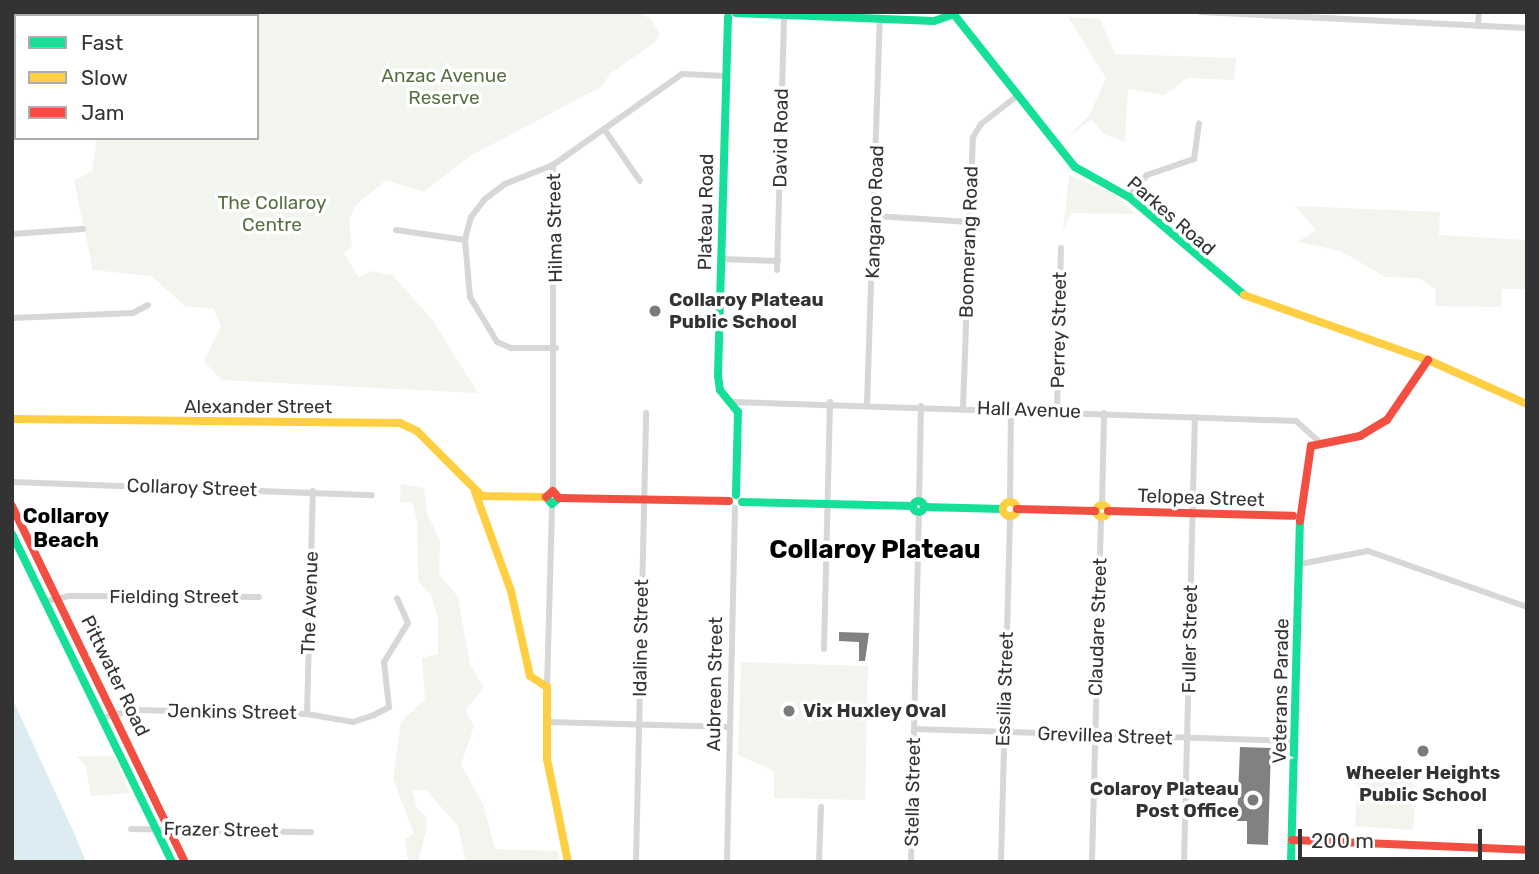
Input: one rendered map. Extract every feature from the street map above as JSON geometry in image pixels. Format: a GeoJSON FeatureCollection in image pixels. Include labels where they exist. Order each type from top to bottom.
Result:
{"type":"FeatureCollection","features":[{"type":"Feature","properties":{"kind":"main road"},"geometry":{"type":"LineString","coordinates":[[731,14],[941,21],[953,13]]}},
{"type":"Feature","properties":{"kind":"main road","name":"Parkes Road"},"geometry":{"type":"LineString","coordinates":[[953,13],[1075,167],[1129,197],[1236,292],[1428,359],[1527,404]]}},
{"type":"Feature","properties":{"kind":"main road","name":"Plateau Road"},"geometry":{"type":"LineString","coordinates":[[731,14],[725,76],[718,381],[733,402]]}},
{"type":"Feature","properties":{"kind":"main road"},"geometry":{"type":"LineString","coordinates":[[1318,441],[1360,436],[1381,424],[1396,411],[1428,359]]}},
{"type":"Feature","properties":{"kind":"main road","name":"Aubreen Street"},"geometry":{"type":"LineString","coordinates":[[733,402],[738,412],[736,501]]}},
{"type":"Feature","properties":{"kind":"main road","name":"Alexander Street"},"geometry":{"type":"LineString","coordinates":[[12,419],[400,422],[417,431],[475,492]]}},
{"type":"Feature","properties":{"kind":"main road","name":"Veterans Parade"},"geometry":{"type":"LineString","coordinates":[[1291,862],[1300,564],[1298,517],[1306,454],[1318,441]]}},
{"type":"Feature","properties":{"kind":"main road"},"geometry":{"type":"LineString","coordinates":[[475,492],[511,591],[530,676],[547,687],[548,764],[568,862]]}},
{"type":"Feature","properties":{"kind":"main road","name":"Telopea Street"},"geometry":{"type":"LineString","coordinates":[[475,492],[553,497],[1298,517]]}},
{"type":"Feature","properties":{"kind":"main road","name":"Pittwater Road"},"geometry":{"type":"LineString","coordinates":[[12,506],[117,713],[184,862]]}},
{"type":"Feature","properties":{"kind":"main road","name":"Pittwater Road"},"geometry":{"type":"LineString","coordinates":[[12,534],[105,717],[172,862]]}},
{"type":"Feature","properties":{"kind":"main road"},"geometry":{"type":"LineString","coordinates":[[1292,840],[1527,850]]}},
{"type":"Feature","properties":{"kind":"street"},"geometry":{"type":"LineString","coordinates":[[1478,26],[1479,12]]}},
{"type":"Feature","properties":{"kind":"street"},"geometry":{"type":"LineString","coordinates":[[1204,13],[1527,28]]}},
{"type":"Feature","properties":{"kind":"street","name":"David Road"},"geometry":{"type":"LineString","coordinates":[[777,270],[784,15]]}},
{"type":"Feature","properties":{"kind":"street","name":"Kangaroo Road"},"geometry":{"type":"LineString","coordinates":[[867,404],[880,20]]}},
{"type":"Feature","properties":{"kind":"street","name":"Hilma Street"},"geometry":{"type":"LineString","coordinates":[[547,687],[556,348],[553,165],[682,74],[725,76]]}},
{"type":"Feature","properties":{"kind":"street","name":"Boomerang Road"},"geometry":{"type":"LineString","coordinates":[[963,408],[973,137],[981,124],[1017,96]]}},
{"type":"Feature","properties":{"kind":"street"},"geometry":{"type":"LineString","coordinates":[[1129,197],[1147,175],[1194,159],[1199,123]]}},
{"type":"Feature","properties":{"kind":"street"},"geometry":{"type":"LineString","coordinates":[[604,129],[640,181]]}},
{"type":"Feature","properties":{"kind":"street"},"geometry":{"type":"LineString","coordinates":[[553,165],[505,184],[484,200],[471,217],[465,240],[470,297],[497,342],[511,348],[556,348]]}},
{"type":"Feature","properties":{"kind":"street"},"geometry":{"type":"LineString","coordinates":[[875,216],[970,222]]}},
{"type":"Feature","properties":{"kind":"street"},"geometry":{"type":"LineString","coordinates":[[12,234],[83,229]]}},
{"type":"Feature","properties":{"kind":"street"},"geometry":{"type":"LineString","coordinates":[[396,230],[465,240]]}},
{"type":"Feature","properties":{"kind":"street","name":"Perrey Street"},"geometry":{"type":"LineString","coordinates":[[1057,411],[1061,248]]}},
{"type":"Feature","properties":{"kind":"street"},"geometry":{"type":"LineString","coordinates":[[721,259],[778,261]]}},
{"type":"Feature","properties":{"kind":"street"},"geometry":{"type":"LineString","coordinates":[[12,318],[133,313],[148,306]]}},
{"type":"Feature","properties":{"kind":"street","name":"Hall Avenue"},"geometry":{"type":"LineString","coordinates":[[733,402],[830,402],[1296,421],[1318,441]]}},
{"type":"Feature","properties":{"kind":"street"},"geometry":{"type":"LineString","coordinates":[[824,649],[830,402]]}},
{"type":"Feature","properties":{"kind":"street","name":"Stella Street"},"geometry":{"type":"LineString","coordinates":[[911,862],[921,406]]}},
{"type":"Feature","properties":{"kind":"street","name":"Essilia Street"},"geometry":{"type":"LineString","coordinates":[[1001,862],[1011,410]]}},
{"type":"Feature","properties":{"kind":"street","name":"Idaline Street"},"geometry":{"type":"LineString","coordinates":[[636,862],[646,413]]}},
{"type":"Feature","properties":{"kind":"street","name":"Claudare Street"},"geometry":{"type":"LineString","coordinates":[[1092,862],[1104,413]]}},
{"type":"Feature","properties":{"kind":"street","name":"Fuller Street"},"geometry":{"type":"LineString","coordinates":[[1184,862],[1195,417]]}},
{"type":"Feature","properties":{"kind":"street","name":"Collaroy Street"},"geometry":{"type":"LineString","coordinates":[[12,482],[372,495]]}},
{"type":"Feature","properties":{"kind":"street","name":"The Avenue"},"geometry":{"type":"LineString","coordinates":[[307,714],[313,491]]}},
{"type":"Feature","properties":{"kind":"street","name":"Aubreen Street"},"geometry":{"type":"LineString","coordinates":[[727,862],[736,501]]}},
{"type":"Feature","properties":{"kind":"street"},"geometry":{"type":"LineString","coordinates":[[1300,564],[1368,551],[1527,607]]}},
{"type":"Feature","properties":{"kind":"street","name":"Fielding Street"},"geometry":{"type":"LineString","coordinates":[[47,601],[59,598],[259,597]]}},
{"type":"Feature","properties":{"kind":"street","name":"Jenkins Street"},"geometry":{"type":"LineString","coordinates":[[105,717],[117,713],[307,714],[359,720],[389,707],[384,662],[408,623],[397,598]]}},
{"type":"Feature","properties":{"kind":"street"},"geometry":{"type":"LineString","coordinates":[[547,722],[730,727]]}},
{"type":"Feature","properties":{"kind":"street","name":"Grevillea Street"},"geometry":{"type":"LineString","coordinates":[[915,729],[1296,741]]}},
{"type":"Feature","properties":{"kind":"street"},"geometry":{"type":"LineString","coordinates":[[819,862],[821,807]]}},
{"type":"Feature","properties":{"kind":"street","name":"Frazer Street"},"geometry":{"type":"LineString","coordinates":[[131,829],[311,832]]}},
{"type":"Feature","properties":{"kind":"green space","name":"The Collaroy Centre"},"geometry":{"type":"Polygon","coordinates":[[[636,12],[651,19],[660,34],[654,43],[611,73],[601,87],[470,156],[424,192],[386,180],[356,205],[349,220],[352,247],[344,253],[359,278],[371,271],[392,275],[431,318],[478,393],[221,380],[204,361],[221,326],[214,309],[185,306],[151,276],[93,270],[74,181],[92,171],[97,140],[259,140],[259,14],[198,14],[636,12]]]}},
{"type":"Feature","properties":{"kind":"green space"},"geometry":{"type":"Polygon","coordinates":[[[1068,17],[1100,19],[1115,54],[1236,58],[1234,80],[1187,78],[1164,95],[1128,89],[1125,142],[1104,134],[1091,119],[1065,140],[1089,116],[1106,78],[1068,17]]]}},
{"type":"Feature","properties":{"kind":"green space"},"geometry":{"type":"Polygon","coordinates":[[[1069,175],[1114,194],[1136,214],[1071,213],[1063,230],[1069,175]]]}},
{"type":"Feature","properties":{"kind":"green space"},"geometry":{"type":"Polygon","coordinates":[[[1295,206],[1440,212],[1439,235],[1527,240],[1527,289],[1502,289],[1501,307],[1435,306],[1436,290],[1420,278],[1385,277],[1341,251],[1298,242],[1316,230],[1295,206]]]}},
{"type":"Feature","properties":{"kind":"green space"},"geometry":{"type":"Polygon","coordinates":[[[401,484],[424,488],[427,513],[440,541],[439,574],[458,597],[470,665],[484,688],[465,710],[474,726],[461,765],[483,804],[495,849],[558,851],[560,862],[466,862],[458,826],[426,790],[412,791],[417,808],[427,818],[418,862],[408,862],[405,839],[414,834],[393,778],[401,722],[425,699],[422,658],[438,654],[438,618],[431,595],[418,581],[417,521],[412,502],[400,502],[401,484]]]}},
{"type":"Feature","properties":{"kind":"green space"},"geometry":{"type":"Polygon","coordinates":[[[741,662],[868,666],[865,800],[774,798],[774,771],[738,755],[741,662]]]}},
{"type":"Feature","properties":{"kind":"green space"},"geometry":{"type":"Polygon","coordinates":[[[77,756],[114,756],[130,793],[91,796],[86,767],[77,756]]]}},
{"type":"Feature","properties":{"kind":"green space"},"geometry":{"type":"Polygon","coordinates":[[[1358,773],[1405,773],[1405,779],[1417,786],[1413,830],[1355,826],[1358,773]]]}},
{"type":"Feature","properties":{"kind":"shaded area"},"geometry":{"type":"Polygon","coordinates":[[[12,698],[75,835],[86,862],[12,862],[12,698]]]}},
{"type":"Feature","properties":{"kind":"building"},"geometry":{"type":"Polygon","coordinates":[[[839,632],[869,633],[865,661],[859,661],[859,642],[839,641],[839,632]]]}},
{"type":"Feature","properties":{"kind":"building"},"geometry":{"type":"Polygon","coordinates":[[[1240,747],[1271,748],[1268,845],[1247,844],[1247,821],[1237,821],[1240,747]]]}},
{"type":"Feature","properties":{"kind":"traffic: fast"},"geometry":{"type":"LineString","coordinates":[[952,12],[1075,167],[1129,197],[1244,295]]}},
{"type":"Feature","properties":{"kind":"traffic: fast"},"geometry":{"type":"LineString","coordinates":[[736,13],[934,21],[954,14]]}},
{"type":"Feature","properties":{"kind":"traffic: fast"},"geometry":{"type":"LineString","coordinates":[[728,17],[718,376],[720,390],[738,412],[736,495]]}},
{"type":"Feature","properties":{"kind":"traffic: fast"},"geometry":{"type":"LineString","coordinates":[[546,497],[552,504],[559,498]]}},
{"type":"Feature","properties":{"kind":"traffic: fast"},"geometry":{"type":"LineString","coordinates":[[918,500],[924,506],[918,512],[912,506],[918,500]]}},
{"type":"Feature","properties":{"kind":"traffic: fast"},"geometry":{"type":"LineString","coordinates":[[742,502],[913,506]]}},
{"type":"Feature","properties":{"kind":"traffic: fast"},"geometry":{"type":"LineString","coordinates":[[924,507],[1003,509]]}},
{"type":"Feature","properties":{"kind":"traffic: fast"},"geometry":{"type":"LineString","coordinates":[[1291,862],[1300,521]]}},
{"type":"Feature","properties":{"kind":"traffic: fast"},"geometry":{"type":"LineString","coordinates":[[12,534],[172,862]]}},
{"type":"Feature","properties":{"kind":"traffic: slow"},"geometry":{"type":"LineString","coordinates":[[1244,295],[1428,360],[1527,404]]}},
{"type":"Feature","properties":{"kind":"traffic: slow"},"geometry":{"type":"LineString","coordinates":[[12,419],[400,423],[417,431],[482,496],[546,497]]}},
{"type":"Feature","properties":{"kind":"traffic: slow"},"geometry":{"type":"LineString","coordinates":[[475,492],[511,591],[530,676],[547,687],[547,759],[568,862]]}},
{"type":"Feature","properties":{"kind":"traffic: slow"},"geometry":{"type":"LineString","coordinates":[[1010,502],[1015,504],[1017,509],[1015,514],[1010,516],[1005,514],[1003,509],[1005,504],[1010,502]]}},
{"type":"Feature","properties":{"kind":"traffic: slow"},"geometry":{"type":"LineString","coordinates":[[1097,506],[1107,506],[1108,511],[1107,516],[1097,516],[1097,506]]}},
{"type":"Feature","properties":{"kind":"traffic: jam"},"geometry":{"type":"LineString","coordinates":[[1300,521],[1311,446],[1360,436],[1387,420],[1428,360]]}},
{"type":"Feature","properties":{"kind":"traffic: jam"},"geometry":{"type":"LineString","coordinates":[[546,497],[553,491],[559,498]]}},
{"type":"Feature","properties":{"kind":"traffic: jam"},"geometry":{"type":"LineString","coordinates":[[559,498],[729,501]]}},
{"type":"Feature","properties":{"kind":"traffic: jam"},"geometry":{"type":"LineString","coordinates":[[12,506],[185,862]]}},
{"type":"Feature","properties":{"kind":"traffic: jam"},"geometry":{"type":"LineString","coordinates":[[1017,509],[1095,511]]}},
{"type":"Feature","properties":{"kind":"traffic: jam"},"geometry":{"type":"LineString","coordinates":[[1108,511],[1293,516]]}},
{"type":"Feature","properties":{"kind":"traffic: jam"},"geometry":{"type":"LineString","coordinates":[[1292,840],[1527,850]]}},
{"type":"Feature","properties":{"kind":"place","name":"Collaroy Plateau Public School"},"geometry":{"type":"Point","coordinates":[655,311]}},
{"type":"Feature","properties":{"kind":"place","name":"Vix Huxley Oval"},"geometry":{"type":"Point","coordinates":[789,711]}},
{"type":"Feature","properties":{"kind":"place","name":"Wheeler Heights Public School"},"geometry":{"type":"Point","coordinates":[1423,751]}},
{"type":"Feature","properties":{"kind":"place","name":"Colaroy Plateau Post Office"},"geometry":{"type":"Point","coordinates":[1253,800]}},
{"type":"Feature","properties":{"kind":"district","name":"Collaroy Beach"},"geometry":{"type":"Point","coordinates":[66,528]}},
{"type":"Feature","properties":{"kind":"district","name":"Collaroy Plateau"},"geometry":{"type":"Point","coordinates":[875,550]}},
{"type":"Feature","properties":{"kind":"park label","name":"Anzac Avenue Reserve"},"geometry":{"type":"Point","coordinates":[444,87]}}]}
